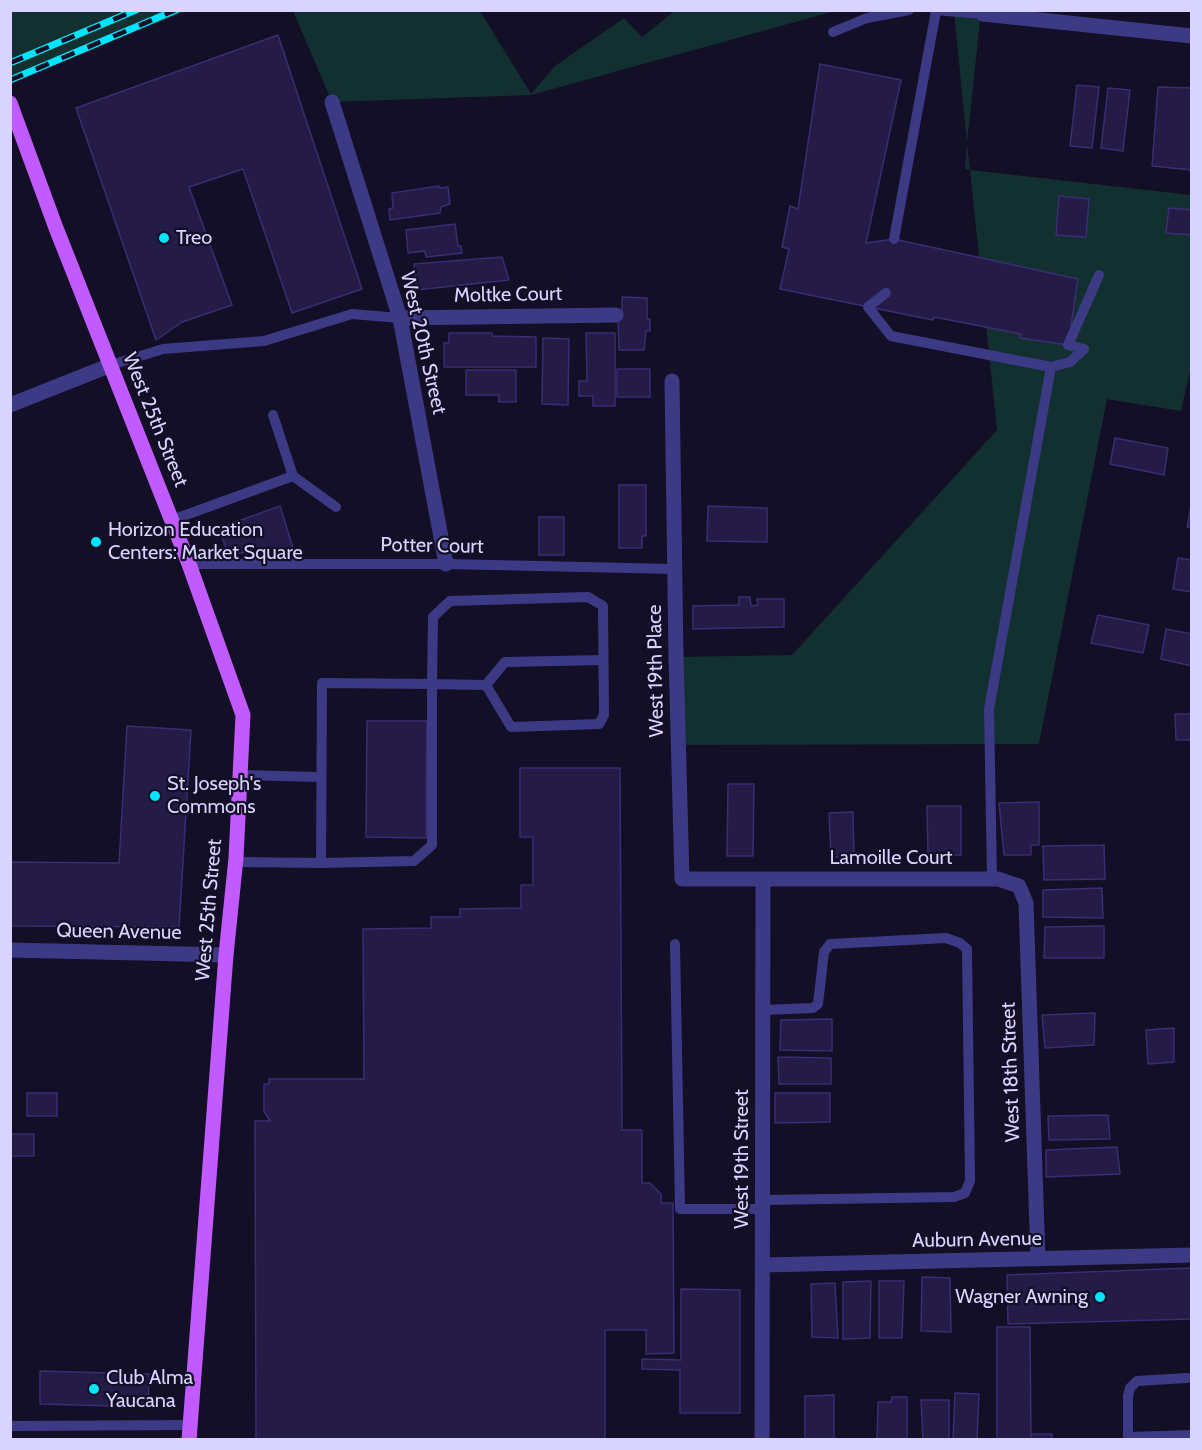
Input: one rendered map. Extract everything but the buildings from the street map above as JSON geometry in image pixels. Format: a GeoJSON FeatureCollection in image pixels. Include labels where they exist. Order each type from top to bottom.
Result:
{"type":"FeatureCollection","features":[{"type":"Feature","properties":{"kind":"main road","name":"West 25th Street"},"geometry":{"type":"LineString","coordinates":[[10,103],[56,228],[189,564],[243,716],[235,862],[190,1432]]}},
{"type":"Feature","properties":{"kind":"street"},"geometry":{"type":"LineString","coordinates":[[983,14],[1191,36]]}},
{"type":"Feature","properties":{"kind":"street","name":"West 20th Street"},"geometry":{"type":"LineString","coordinates":[[332,102],[400,318],[446,564]]}},
{"type":"Feature","properties":{"kind":"street","name":"Moltke Court"},"geometry":{"type":"LineString","coordinates":[[400,318],[616,315]]}},
{"type":"Feature","properties":{"kind":"street"},"geometry":{"type":"LineString","coordinates":[[10,405],[111,365]]}},
{"type":"Feature","properties":{"kind":"street","name":"West 19th Place"},"geometry":{"type":"LineString","coordinates":[[672,381],[682,879],[762,879]]}},
{"type":"Feature","properties":{"kind":"street","name":"Lamoille Court"},"geometry":{"type":"LineString","coordinates":[[762,879],[999,879],[1019,886]]}},
{"type":"Feature","properties":{"kind":"street","name":"West 19th Street"},"geometry":{"type":"LineString","coordinates":[[762,879],[762,1440]]}},
{"type":"Feature","properties":{"kind":"street","name":"West 18th Street"},"geometry":{"type":"LineString","coordinates":[[1019,886],[1026,903],[1038,1259]]}},
{"type":"Feature","properties":{"kind":"street","name":"Queen Avenue"},"geometry":{"type":"LineString","coordinates":[[10,950],[226,955]]}},
{"type":"Feature","properties":{"kind":"street","name":"Auburn Avenue"},"geometry":{"type":"LineString","coordinates":[[762,1265],[1191,1255]]}},
{"type":"Feature","properties":{"kind":"lane"},"geometry":{"type":"LineString","coordinates":[[832,32],[867,18],[909,10]]}},
{"type":"Feature","properties":{"kind":"lane"},"geometry":{"type":"LineString","coordinates":[[894,239],[935,11],[983,14]]}},
{"type":"Feature","properties":{"kind":"lane"},"geometry":{"type":"LineString","coordinates":[[886,293],[868,307],[891,336],[1051,367],[1070,362],[1084,349],[1068,345],[1099,274]]}},
{"type":"Feature","properties":{"kind":"lane"},"geometry":{"type":"LineString","coordinates":[[111,365],[164,349],[264,341],[352,314],[400,318]]}},
{"type":"Feature","properties":{"kind":"lane"},"geometry":{"type":"LineString","coordinates":[[992,879],[989,709],[1051,367]]}},
{"type":"Feature","properties":{"kind":"lane"},"geometry":{"type":"LineString","coordinates":[[273,415],[293,476],[336,507]]}},
{"type":"Feature","properties":{"kind":"lane"},"geometry":{"type":"LineString","coordinates":[[172,520],[293,476]]}},
{"type":"Feature","properties":{"kind":"lane","name":"Potter Court"},"geometry":{"type":"LineString","coordinates":[[189,564],[446,564],[675,570]]}},
{"type":"Feature","properties":{"kind":"lane"},"geometry":{"type":"LineString","coordinates":[[235,862],[414,861],[432,845],[433,617],[450,601],[588,597],[603,606],[604,716],[599,724],[511,727],[486,685]]}},
{"type":"Feature","properties":{"kind":"lane"},"geometry":{"type":"LineString","coordinates":[[486,685],[505,662],[603,660]]}},
{"type":"Feature","properties":{"kind":"lane"},"geometry":{"type":"LineString","coordinates":[[321,863],[322,683],[486,685]]}},
{"type":"Feature","properties":{"kind":"lane"},"geometry":{"type":"LineString","coordinates":[[241,775],[320,777]]}},
{"type":"Feature","properties":{"kind":"lane"},"geometry":{"type":"LineString","coordinates":[[675,944],[680,1209],[793,1200],[954,1197],[965,1193],[970,1181],[967,949],[960,943],[945,938],[830,944],[825,952],[818,1004],[813,1008],[762,1011]]}},
{"type":"Feature","properties":{"kind":"lane"},"geometry":{"type":"LineString","coordinates":[[1187,1378],[1137,1381],[1130,1388],[1128,1438],[1191,1435]]}},
{"type":"Feature","properties":{"kind":"lane"},"geometry":{"type":"LineString","coordinates":[[10,1426],[190,1432]]}},
{"type":"Feature","properties":{"kind":"green space"},"geometry":{"type":"Polygon","coordinates":[[[11,10],[187,10],[187,11],[11,82],[11,10]]]}},
{"type":"Feature","properties":{"kind":"green space"},"geometry":{"type":"Polygon","coordinates":[[[293,11],[480,11],[531,94],[555,66],[624,18],[642,37],[675,11],[835,11],[531,95],[332,102],[293,11]]]}},
{"type":"Feature","properties":{"kind":"green space"},"geometry":{"type":"Polygon","coordinates":[[[954,11],[981,11],[967,143],[954,11]]]}},
{"type":"Feature","properties":{"kind":"green space"},"geometry":{"type":"Polygon","coordinates":[[[967,143],[970,170],[965,169],[967,143]]]}},
{"type":"Feature","properties":{"kind":"green space"},"geometry":{"type":"Polygon","coordinates":[[[970,170],[1191,195],[1192,362],[1181,411],[1107,399],[1039,744],[678,745],[676,657],[792,655],[997,430],[970,170]]]}},
{"type":"Feature","properties":{"kind":"railway"},"geometry":{"type":"LineString","coordinates":[[10,63],[136,10]]}},
{"type":"Feature","properties":{"kind":"railway"},"geometry":{"type":"LineString","coordinates":[[10,80],[176,10]]}},
{"type":"Feature","properties":{"kind":"place","name":"Treo"},"geometry":{"type":"Point","coordinates":[164,238]}},
{"type":"Feature","properties":{"kind":"place","name":"Horizon Education Centers: Market Square"},"geometry":{"type":"Point","coordinates":[96,542]}},
{"type":"Feature","properties":{"kind":"place","name":"St. Joseph's Commons"},"geometry":{"type":"Point","coordinates":[155,796]}},
{"type":"Feature","properties":{"kind":"place","name":"Wagner Awning"},"geometry":{"type":"Point","coordinates":[1100,1297]}},
{"type":"Feature","properties":{"kind":"place","name":"Club Alma Yaucana"},"geometry":{"type":"Point","coordinates":[94,1389]}}]}
